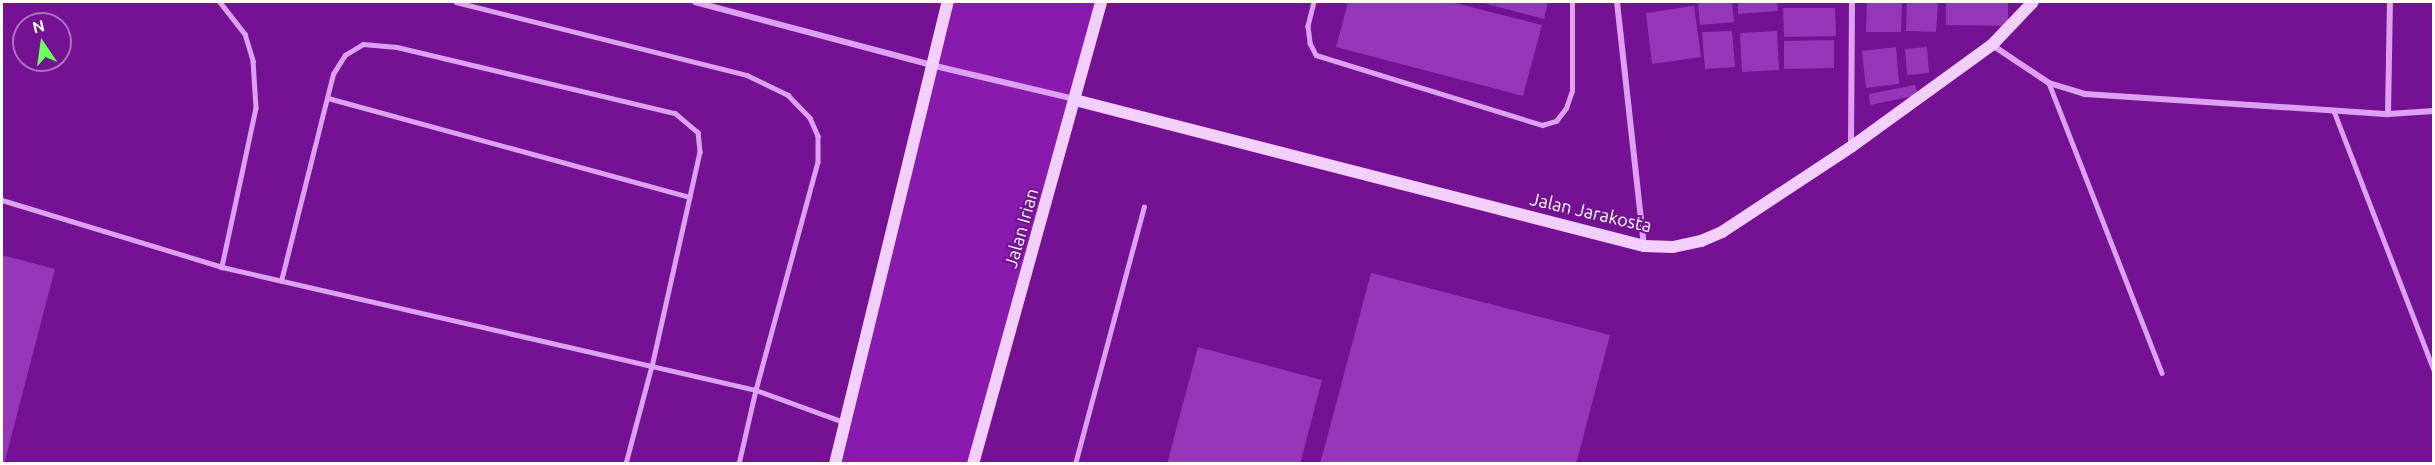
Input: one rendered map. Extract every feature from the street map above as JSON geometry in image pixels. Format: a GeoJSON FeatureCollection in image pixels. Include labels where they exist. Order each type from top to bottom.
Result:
{"type":"FeatureCollection","features":[{"type":"Feature","properties":{"kind":"street"},"geometry":{"type":"LineString","coordinates":[[695,2],[931,65],[1075,100]]}},
{"type":"Feature","properties":{"kind":"street"},"geometry":{"type":"LineString","coordinates":[[836,464],[948,2]]}},
{"type":"Feature","properties":{"kind":"street","name":"Jalan Irian"},"geometry":{"type":"LineString","coordinates":[[973,464],[1101,2]]}},
{"type":"Feature","properties":{"kind":"street"},"geometry":{"type":"LineString","coordinates":[[1617,2],[1644,246]]}},
{"type":"Feature","properties":{"kind":"street"},"geometry":{"type":"LineString","coordinates":[[1851,147],[1852,2]]}},
{"type":"Feature","properties":{"kind":"street","name":"Jalan Jarakosta"},"geometry":{"type":"LineString","coordinates":[[1075,100],[1644,246],[1673,247],[1701,241],[1722,232],[1851,147],[1992,45],[2033,2]]}},
{"type":"Feature","properties":{"kind":"street"},"geometry":{"type":"LineString","coordinates":[[2388,114],[2390,2]]}},
{"type":"Feature","properties":{"kind":"street"},"geometry":{"type":"LineString","coordinates":[[1992,45],[2049,83],[2085,94],[2388,114],[2433,111]]}},
{"type":"Feature","properties":{"kind":"lane"},"geometry":{"type":"LineString","coordinates":[[220,2],[245,34],[254,61],[256,108],[222,267]]}},
{"type":"Feature","properties":{"kind":"lane"},"geometry":{"type":"LineString","coordinates":[[456,2],[747,75],[788,95],[810,118],[818,136],[818,162],[756,390],[739,464]]}},
{"type":"Feature","properties":{"kind":"lane"},"geometry":{"type":"LineString","coordinates":[[1314,2],[1308,26],[1310,43],[1316,55],[1542,125],[1556,121],[1566,108],[1572,91],[1572,2]]}},
{"type":"Feature","properties":{"kind":"lane"},"geometry":{"type":"LineString","coordinates":[[281,281],[333,74],[345,55],[363,44],[397,46],[675,113],[698,132],[700,152],[652,366],[626,464]]}},
{"type":"Feature","properties":{"kind":"lane"},"geometry":{"type":"LineString","coordinates":[[2049,83],[2162,373]]}},
{"type":"Feature","properties":{"kind":"lane"},"geometry":{"type":"LineString","coordinates":[[328,98],[690,196]]}},
{"type":"Feature","properties":{"kind":"lane"},"geometry":{"type":"LineString","coordinates":[[2334,111],[2433,370]]}},
{"type":"Feature","properties":{"kind":"lane"},"geometry":{"type":"LineString","coordinates":[[2,200],[222,267],[756,390],[846,423]]}},
{"type":"Feature","properties":{"kind":"lane"},"geometry":{"type":"LineString","coordinates":[[1075,464],[1144,207]]}},
{"type":"Feature","properties":{"kind":"shaded area"},"geometry":{"type":"Polygon","coordinates":[[[948,2],[1101,2],[973,463],[832,464],[948,2]]]}},
{"type":"Feature","properties":{"kind":"building"},"geometry":{"type":"Polygon","coordinates":[[[1348,2],[1451,2],[1542,25],[1523,96],[1336,47],[1348,2]]]}},
{"type":"Feature","properties":{"kind":"building"},"geometry":{"type":"Polygon","coordinates":[[[1480,2],[1548,2],[1544,19],[1480,2]]]}},
{"type":"Feature","properties":{"kind":"building"},"geometry":{"type":"Polygon","coordinates":[[[1698,2],[1732,2],[1734,22],[1700,25],[1698,2]]]}},
{"type":"Feature","properties":{"kind":"building"},"geometry":{"type":"Polygon","coordinates":[[[1738,2],[1777,2],[1778,11],[1738,14],[1738,2]]]}},
{"type":"Feature","properties":{"kind":"building"},"geometry":{"type":"Polygon","coordinates":[[[1867,2],[1902,2],[1901,32],[1866,32],[1867,2]]]}},
{"type":"Feature","properties":{"kind":"building"},"geometry":{"type":"Polygon","coordinates":[[[1907,2],[1938,2],[1936,32],[1906,31],[1907,2]]]}},
{"type":"Feature","properties":{"kind":"building"},"geometry":{"type":"Polygon","coordinates":[[[1946,2],[2008,2],[2008,26],[1946,25],[1946,2]]]}},
{"type":"Feature","properties":{"kind":"building"},"geometry":{"type":"Polygon","coordinates":[[[1694,6],[1701,57],[1652,64],[1646,13],[1694,6]]]}},
{"type":"Feature","properties":{"kind":"building"},"geometry":{"type":"Polygon","coordinates":[[[1783,8],[1835,8],[1836,36],[1784,37],[1783,8]]]}},
{"type":"Feature","properties":{"kind":"building"},"geometry":{"type":"Polygon","coordinates":[[[1732,31],[1735,67],[1705,69],[1702,32],[1732,31]]]}},
{"type":"Feature","properties":{"kind":"building"},"geometry":{"type":"Polygon","coordinates":[[[1777,31],[1779,70],[1742,72],[1740,33],[1777,31]]]}},
{"type":"Feature","properties":{"kind":"building"},"geometry":{"type":"Polygon","coordinates":[[[1834,40],[1834,68],[1784,69],[1784,41],[1834,40]]]}},
{"type":"Feature","properties":{"kind":"building"},"geometry":{"type":"Polygon","coordinates":[[[1896,47],[1899,84],[1866,88],[1862,51],[1896,47]]]}},
{"type":"Feature","properties":{"kind":"building"},"geometry":{"type":"Polygon","coordinates":[[[1927,47],[1929,73],[1907,75],[1905,49],[1927,47]]]}},
{"type":"Feature","properties":{"kind":"building"},"geometry":{"type":"Polygon","coordinates":[[[1915,85],[1918,95],[1870,105],[1869,94],[1915,85]]]}},
{"type":"Feature","properties":{"kind":"building"},"geometry":{"type":"Polygon","coordinates":[[[2,255],[55,269],[4,464],[2,464],[2,255]]]}},
{"type":"Feature","properties":{"kind":"building"},"geometry":{"type":"Polygon","coordinates":[[[1371,273],[1610,335],[1576,464],[1320,464],[1371,273]]]}},
{"type":"Feature","properties":{"kind":"building"},"geometry":{"type":"Polygon","coordinates":[[[1198,347],[1322,380],[1300,464],[1167,464],[1198,347]]]}}]}
